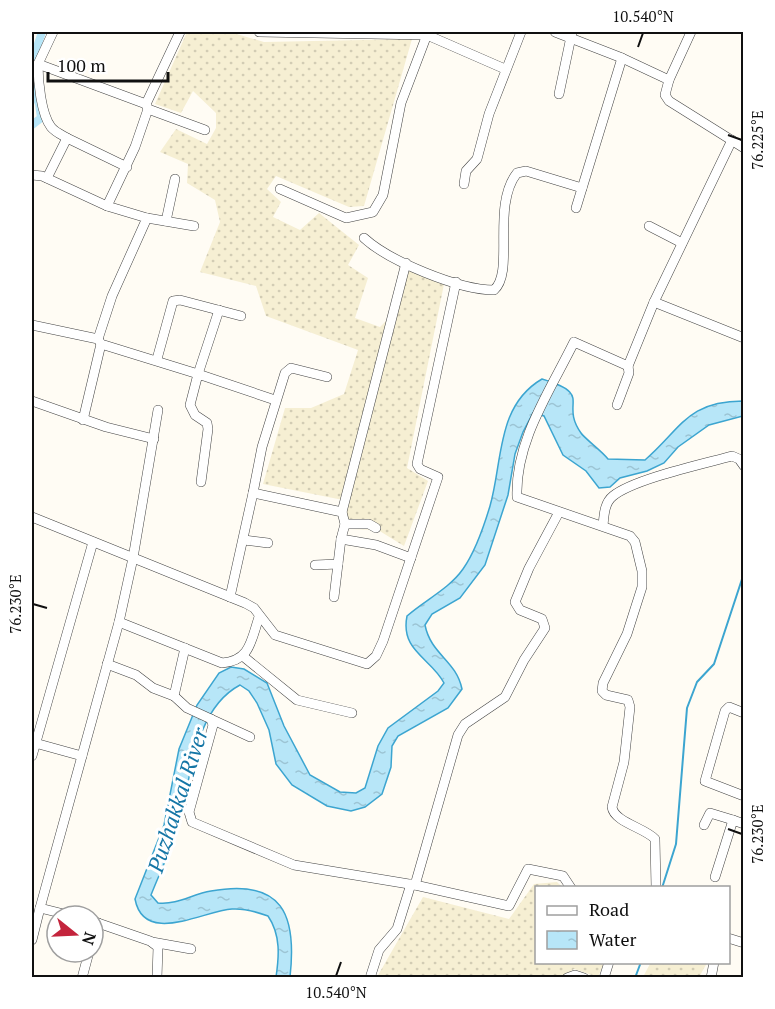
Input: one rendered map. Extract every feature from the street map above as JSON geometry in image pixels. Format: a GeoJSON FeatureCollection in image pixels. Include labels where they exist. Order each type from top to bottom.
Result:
{"type":"FeatureCollection","features":[{"type":"Feature","properties":{"kind":"street"},"geometry":{"type":"LineString","coordinates":[[53,32],[38,64],[40,91],[47,120],[54,130],[67,138],[127,166]]}},
{"type":"Feature","properties":{"kind":"street"},"geometry":{"type":"LineString","coordinates":[[108,206],[127,166],[147,106],[178,32]]}},
{"type":"Feature","properties":{"kind":"street"},"geometry":{"type":"LineString","coordinates":[[259,32],[427,33],[505,69]]}},
{"type":"Feature","properties":{"kind":"street"},"geometry":{"type":"LineString","coordinates":[[464,184],[466,171],[477,159],[505,69],[522,32]]}},
{"type":"Feature","properties":{"kind":"street"},"geometry":{"type":"LineString","coordinates":[[555,32],[572,35],[669,81]]}},
{"type":"Feature","properties":{"kind":"street"},"geometry":{"type":"LineString","coordinates":[[691,32],[665,95],[669,101],[744,148]]}},
{"type":"Feature","properties":{"kind":"street"},"geometry":{"type":"LineString","coordinates":[[280,189],[346,218],[373,212],[383,195],[401,103],[427,33]]}},
{"type":"Feature","properties":{"kind":"street"},"geometry":{"type":"LineString","coordinates":[[559,94],[572,35]]}},
{"type":"Feature","properties":{"kind":"street"},"geometry":{"type":"LineString","coordinates":[[576,208],[622,58]]}},
{"type":"Feature","properties":{"kind":"street"},"geometry":{"type":"LineString","coordinates":[[38,64],[205,130]]}},
{"type":"Feature","properties":{"kind":"street"},"geometry":{"type":"LineString","coordinates":[[47,178],[67,138]]}},
{"type":"Feature","properties":{"kind":"street"},"geometry":{"type":"LineString","coordinates":[[617,405],[629,373],[628,366],[654,302],[732,140]]}},
{"type":"Feature","properties":{"kind":"street"},"geometry":{"type":"LineString","coordinates":[[364,238],[374,247],[456,282],[494,290],[498,286],[504,262],[502,209],[517,172],[525,171],[582,188]]}},
{"type":"Feature","properties":{"kind":"street"},"geometry":{"type":"LineString","coordinates":[[32,175],[47,178],[108,206],[147,218],[194,226]]}},
{"type":"Feature","properties":{"kind":"street"},"geometry":{"type":"LineString","coordinates":[[166,221],[175,179]]}},
{"type":"Feature","properties":{"kind":"street"},"geometry":{"type":"LineString","coordinates":[[83,420],[112,296],[147,218]]}},
{"type":"Feature","properties":{"kind":"street"},"geometry":{"type":"LineString","coordinates":[[649,226],[682,243]]}},
{"type":"Feature","properties":{"kind":"street"},"geometry":{"type":"LineString","coordinates":[[334,597],[345,524],[342,512],[406,262]]}},
{"type":"Feature","properties":{"kind":"street"},"geometry":{"type":"LineString","coordinates":[[32,517],[230,597],[254,609],[275,635],[367,664],[376,656],[383,641],[438,477],[420,468],[417,464],[456,282]]}},
{"type":"Feature","properties":{"kind":"street"},"geometry":{"type":"LineString","coordinates":[[157,359],[173,301],[241,316]]}},
{"type":"Feature","properties":{"kind":"street"},"geometry":{"type":"LineString","coordinates":[[654,302],[744,338]]}},
{"type":"Feature","properties":{"kind":"street"},"geometry":{"type":"LineString","coordinates":[[201,482],[208,429],[207,423],[195,416],[190,405],[219,310]]}},
{"type":"Feature","properties":{"kind":"street"},"geometry":{"type":"LineString","coordinates":[[32,326],[100,341],[275,400]]}},
{"type":"Feature","properties":{"kind":"street"},"geometry":{"type":"LineString","coordinates":[[628,366],[574,342],[530,432],[516,476],[517,497],[630,536],[635,542],[643,579],[627,634],[603,683],[602,691],[606,695],[628,700],[630,707],[624,762],[612,807],[617,817],[645,830],[655,839],[656,886]]}},
{"type":"Feature","properties":{"kind":"street"},"geometry":{"type":"LineString","coordinates":[[230,597],[275,400],[287,369],[300,369],[327,377]]}},
{"type":"Feature","properties":{"kind":"street"},"geometry":{"type":"LineString","coordinates":[[32,401],[83,420],[153,439]]}},
{"type":"Feature","properties":{"kind":"street"},"geometry":{"type":"LineString","coordinates":[[32,940],[119,622],[134,558],[158,410]]}},
{"type":"Feature","properties":{"kind":"street"},"geometry":{"type":"LineString","coordinates":[[603,526],[606,507],[613,496],[650,479],[732,456],[739,459],[744,466]]}},
{"type":"Feature","properties":{"kind":"street"},"geometry":{"type":"LineString","coordinates":[[253,493],[342,512]]}},
{"type":"Feature","properties":{"kind":"street"},"geometry":{"type":"LineString","coordinates":[[370,978],[380,950],[397,929],[458,735],[465,724],[505,697],[524,660],[545,628],[542,619],[520,610],[516,602],[529,568],[559,512]]}},
{"type":"Feature","properties":{"kind":"street"},"geometry":{"type":"LineString","coordinates":[[345,524],[369,524],[376,528]]}},
{"type":"Feature","properties":{"kind":"street"},"geometry":{"type":"LineString","coordinates":[[341,539],[376,545],[411,558]]}},
{"type":"Feature","properties":{"kind":"street"},"geometry":{"type":"LineString","coordinates":[[244,540],[268,543]]}},
{"type":"Feature","properties":{"kind":"street"},"geometry":{"type":"LineString","coordinates":[[32,756],[93,542]]}},
{"type":"Feature","properties":{"kind":"street"},"geometry":{"type":"LineString","coordinates":[[315,565],[338,564]]}},
{"type":"Feature","properties":{"kind":"street"},"geometry":{"type":"LineString","coordinates":[[119,622],[222,663],[235,662],[244,657],[259,617]]}},
{"type":"Feature","properties":{"kind":"street"},"geometry":{"type":"LineString","coordinates":[[174,696],[185,648]]}},
{"type":"Feature","properties":{"kind":"street"},"geometry":{"type":"LineString","coordinates":[[244,657],[290,696],[352,713]]}},
{"type":"Feature","properties":{"kind":"street"},"geometry":{"type":"LineString","coordinates":[[107,664],[136,675],[153,688],[174,696],[187,708],[250,736]]}},
{"type":"Feature","properties":{"kind":"street"},"geometry":{"type":"LineString","coordinates":[[744,713],[729,707],[724,711],[705,776],[708,784],[744,796]]}},
{"type":"Feature","properties":{"kind":"street"},"geometry":{"type":"LineString","coordinates":[[211,719],[213,725],[189,812],[192,822],[294,865],[413,884],[509,906],[528,869],[563,876],[570,886]]}},
{"type":"Feature","properties":{"kind":"street"},"geometry":{"type":"LineString","coordinates":[[35,743],[82,756]]}},
{"type":"Feature","properties":{"kind":"street"},"geometry":{"type":"LineString","coordinates":[[704,825],[710,813],[744,824]]}},
{"type":"Feature","properties":{"kind":"street"},"geometry":{"type":"LineString","coordinates":[[716,878],[733,820]]}},
{"type":"Feature","properties":{"kind":"street"},"geometry":{"type":"LineString","coordinates":[[40,908],[45,909]]}},
{"type":"Feature","properties":{"kind":"street"},"geometry":{"type":"LineString","coordinates":[[105,925],[150,941],[191,949]]}},
{"type":"Feature","properties":{"kind":"street"},"geometry":{"type":"LineString","coordinates":[[150,941],[158,947],[157,978]]}},
{"type":"Feature","properties":{"kind":"street"},"geometry":{"type":"LineString","coordinates":[[567,978],[575,975],[584,978]]}},
{"type":"Feature","properties":{"kind":"shaded area"},"geometry":{"type":"Polygon","coordinates":[[[187,32],[230,32],[264,42],[412,39],[364,206],[349,207],[276,176],[267,189],[281,202],[273,217],[300,230],[319,213],[359,245],[348,265],[368,278],[355,318],[380,327],[390,317],[404,269],[444,284],[407,468],[428,481],[404,546],[378,530],[350,529],[343,500],[263,484],[285,408],[311,408],[344,394],[358,350],[266,316],[256,286],[200,272],[220,222],[215,200],[187,183],[188,164],[160,152],[176,129],[207,144],[216,128],[216,113],[193,91],[181,113],[155,104],[187,32]]]}},
{"type":"Feature","properties":{"kind":"shaded area"},"geometry":{"type":"Polygon","coordinates":[[[557,882],[561,886],[535,886],[535,964],[604,964],[598,977],[574,969],[560,978],[377,977],[423,897],[509,919],[534,884],[557,882]]]}},
{"type":"Feature","properties":{"kind":"shaded area"},"geometry":{"type":"Polygon","coordinates":[[[650,964],[706,964],[699,977],[643,977],[650,964]]]}},
{"type":"Feature","properties":{"kind":"water","name":"Puzhakkal River"},"geometry":{"type":"Polygon","coordinates":[[[542,379],[558,385],[572,395],[573,414],[581,433],[608,459],[645,460],[686,419],[709,406],[743,401],[743,416],[709,425],[678,447],[664,463],[647,471],[620,478],[610,487],[599,488],[586,471],[563,455],[544,416],[533,413],[515,454],[508,495],[485,565],[460,598],[432,614],[425,625],[432,644],[455,671],[462,689],[448,708],[398,736],[392,746],[391,767],[382,794],[365,807],[351,811],[327,806],[292,785],[276,764],[269,730],[257,703],[249,691],[240,685],[224,696],[212,711],[203,729],[196,748],[178,826],[151,895],[158,903],[179,901],[198,894],[235,888],[255,890],[269,896],[280,906],[287,919],[292,955],[290,977],[276,977],[277,938],[268,916],[232,909],[176,922],[150,921],[141,913],[135,899],[164,825],[179,749],[197,705],[219,673],[231,667],[244,669],[267,683],[284,726],[310,775],[340,792],[356,793],[365,788],[378,746],[388,728],[438,691],[444,683],[412,646],[406,628],[407,616],[451,583],[467,562],[479,539],[490,506],[509,419],[516,404],[527,390],[542,379]]]}},
{"type":"Feature","properties":{"kind":"waterway"},"geometry":{"type":"LineString","coordinates":[[32,62],[42,32]]}},
{"type":"Feature","properties":{"kind":"waterway"},"geometry":{"type":"LineString","coordinates":[[32,88],[39,104],[41,118],[32,125]]}},
{"type":"Feature","properties":{"kind":"waterway"},"geometry":{"type":"LineString","coordinates":[[663,886],[676,844],[687,708],[697,682],[714,664],[744,573]]}},
{"type":"Feature","properties":{"kind":"waterway"},"geometry":{"type":"LineString","coordinates":[[635,978],[640,964]]}}]}
